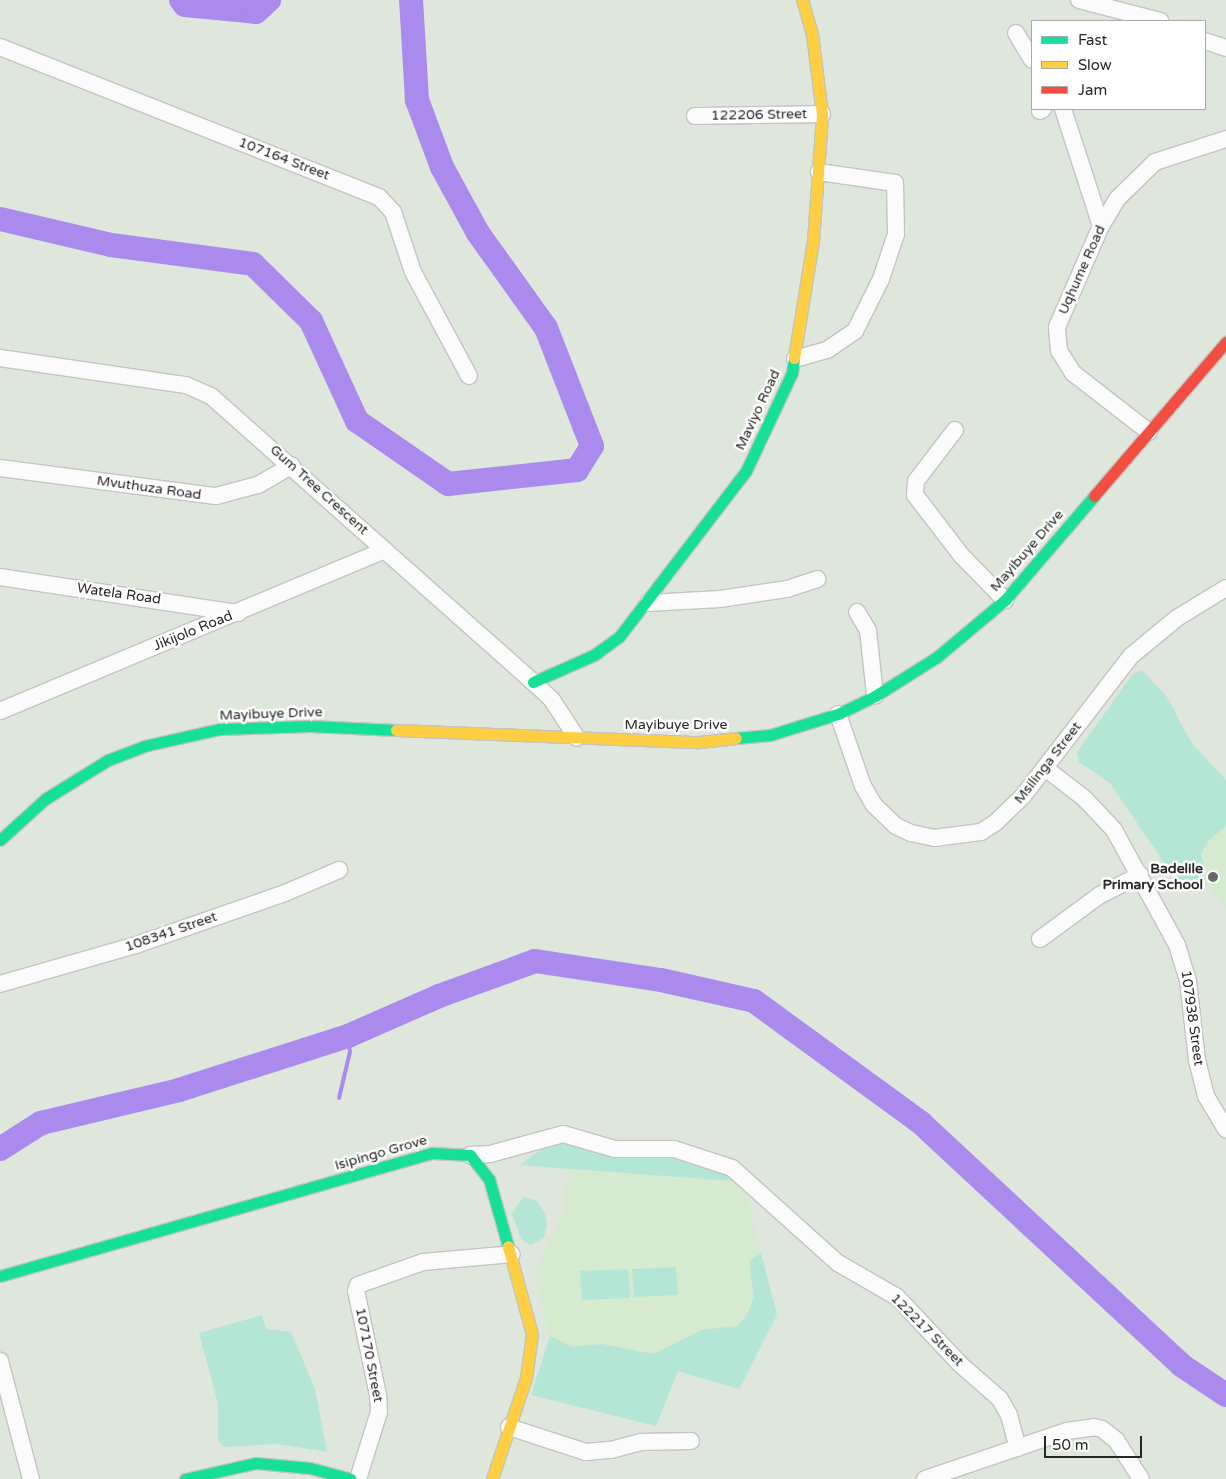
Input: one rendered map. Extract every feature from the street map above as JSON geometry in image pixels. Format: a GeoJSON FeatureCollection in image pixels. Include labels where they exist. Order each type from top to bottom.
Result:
{"type":"FeatureCollection","features":[{"type":"Feature","properties":{"kind":"street","name":"Maviyo Road"},"geometry":{"type":"LineString","coordinates":[[533,682],[607,648],[648,603],[746,471],[775,413],[795,359],[819,172],[817,153],[822,114],[812,34],[802,0]]}},
{"type":"Feature","properties":{"kind":"street"},"geometry":{"type":"LineString","coordinates":[[1079,0],[1156,20]]}},
{"type":"Feature","properties":{"kind":"street"},"geometry":{"type":"LineString","coordinates":[[1016,33],[1031,58]]}},
{"type":"Feature","properties":{"kind":"street"},"geometry":{"type":"LineString","coordinates":[[1206,41],[1226,48]]}},
{"type":"Feature","properties":{"kind":"street","name":"107164 Street"},"geometry":{"type":"LineString","coordinates":[[0,47],[379,197],[393,212],[413,272],[469,376]]}},
{"type":"Feature","properties":{"kind":"street"},"geometry":{"type":"LineString","coordinates":[[1063,110],[1101,226]]}},
{"type":"Feature","properties":{"kind":"street","name":"122206 Street"},"geometry":{"type":"LineString","coordinates":[[695,116],[822,114]]}},
{"type":"Feature","properties":{"kind":"street","name":"Uqhume Road"},"geometry":{"type":"LineString","coordinates":[[1148,432],[1073,373],[1059,351],[1057,327],[1062,310],[1101,226],[1117,199],[1155,162],[1226,139]]}},
{"type":"Feature","properties":{"kind":"street"},"geometry":{"type":"LineString","coordinates":[[795,359],[827,350],[855,331],[881,279],[896,234],[895,183],[819,172]]}},
{"type":"Feature","properties":{"kind":"street","name":"Mayibuye Drive"},"geometry":{"type":"LineString","coordinates":[[0,840],[75,778],[144,746],[187,735],[263,726],[310,726],[577,738],[735,740],[770,734],[838,714],[875,696],[937,657],[1006,600],[1226,342]]}},
{"type":"Feature","properties":{"kind":"street","name":"Gum Tree Crescent"},"geometry":{"type":"LineString","coordinates":[[0,358],[200,389],[226,407],[292,465],[533,682],[552,700],[577,738]]}},
{"type":"Feature","properties":{"kind":"street"},"geometry":{"type":"LineString","coordinates":[[955,430],[916,482],[915,495],[962,556],[1006,600]]}},
{"type":"Feature","properties":{"kind":"street","name":"Mvuthuza Road"},"geometry":{"type":"LineString","coordinates":[[0,468],[216,496],[258,485],[292,465]]}},
{"type":"Feature","properties":{"kind":"street","name":"Jikijolo Road"},"geometry":{"type":"LineString","coordinates":[[0,711],[385,550]]}},
{"type":"Feature","properties":{"kind":"street","name":"Watela Road"},"geometry":{"type":"LineString","coordinates":[[0,577],[238,613]]}},
{"type":"Feature","properties":{"kind":"street"},"geometry":{"type":"LineString","coordinates":[[648,603],[720,600],[787,589],[817,579]]}},
{"type":"Feature","properties":{"kind":"street","name":"Msilinga Street"},"geometry":{"type":"LineString","coordinates":[[838,714],[863,786],[874,805],[896,826],[911,834],[934,838],[981,832],[1010,810],[1046,768],[1131,656],[1177,618],[1226,588]]}},
{"type":"Feature","properties":{"kind":"street"},"geometry":{"type":"LineString","coordinates":[[857,612],[867,624],[875,696]]}},
{"type":"Feature","properties":{"kind":"street","name":"107938 Street"},"geometry":{"type":"LineString","coordinates":[[1046,768],[1106,819],[1140,875],[1184,961],[1197,1060],[1206,1096],[1226,1129]]}},
{"type":"Feature","properties":{"kind":"street","name":"108341 Street"},"geometry":{"type":"LineString","coordinates":[[0,984],[136,945],[285,893],[339,870]]}},
{"type":"Feature","properties":{"kind":"street"},"geometry":{"type":"LineString","coordinates":[[1040,939],[1100,895],[1140,875]]}},
{"type":"Feature","properties":{"kind":"street","name":"122217 Street"},"geometry":{"type":"LineString","coordinates":[[470,1155],[490,1154],[562,1134],[615,1149],[674,1149],[732,1168],[765,1195],[838,1263],[897,1297],[960,1364],[1000,1399],[1009,1415],[1018,1448]]}},
{"type":"Feature","properties":{"kind":"street","name":"Isipingo Grove"},"geometry":{"type":"LineString","coordinates":[[0,1276],[433,1153],[470,1155]]}},
{"type":"Feature","properties":{"kind":"street"},"geometry":{"type":"LineString","coordinates":[[470,1155],[489,1179],[530,1320],[532,1345],[526,1378],[492,1479]]}},
{"type":"Feature","properties":{"kind":"street","name":"107170 Street"},"geometry":{"type":"LineString","coordinates":[[358,1479],[379,1412],[378,1395],[357,1288],[364,1281],[423,1262],[512,1254]]}},
{"type":"Feature","properties":{"kind":"street"},"geometry":{"type":"LineString","coordinates":[[0,1361],[31,1479]]}},
{"type":"Feature","properties":{"kind":"street"},"geometry":{"type":"LineString","coordinates":[[509,1427],[586,1452],[611,1450],[641,1442],[691,1441]]}},
{"type":"Feature","properties":{"kind":"street"},"geometry":{"type":"LineString","coordinates":[[925,1479],[1080,1427],[1102,1429],[1125,1452],[1141,1479]]}},
{"type":"Feature","properties":{"kind":"street"},"geometry":{"type":"LineString","coordinates":[[185,1479],[202,1477],[242,1464],[310,1468],[351,1479]]}},
{"type":"Feature","properties":{"kind":"shaded area"},"geometry":{"type":"Polygon","coordinates":[[[1142,670],[1167,697],[1191,742],[1226,780],[1226,826],[1209,840],[1201,854],[1204,867],[1199,884],[1188,883],[1173,876],[1110,783],[1079,762],[1077,752],[1133,674],[1142,670]]]}},
{"type":"Feature","properties":{"kind":"shaded area","name":"Badelile Primary School"},"geometry":{"type":"Polygon","coordinates":[[[1226,789],[1226,907],[1173,847],[1226,789]]]}},
{"type":"Feature","properties":{"kind":"shaded area"},"geometry":{"type":"Polygon","coordinates":[[[555,1139],[698,1160],[743,1182],[520,1165],[555,1139]]]}},
{"type":"Feature","properties":{"kind":"shaded area"},"geometry":{"type":"Polygon","coordinates":[[[568,1169],[743,1182],[777,1315],[739,1389],[678,1371],[656,1426],[531,1395],[550,1336],[534,1274],[563,1215],[568,1169]]]}},
{"type":"Feature","properties":{"kind":"shaded area"},"geometry":{"type":"Polygon","coordinates":[[[523,1197],[537,1201],[545,1213],[547,1224],[544,1238],[530,1245],[521,1239],[512,1214],[523,1197]]]}},
{"type":"Feature","properties":{"kind":"shaded area"},"geometry":{"type":"Polygon","coordinates":[[[761,1253],[777,1315],[739,1389],[678,1371],[656,1426],[531,1395],[550,1336],[572,1347],[602,1344],[654,1354],[702,1330],[737,1326],[746,1317],[754,1296],[749,1262],[761,1253]]]}},
{"type":"Feature","properties":{"kind":"shaded area"},"geometry":{"type":"Polygon","coordinates":[[[676,1267],[678,1295],[634,1297],[632,1269],[676,1267]]]}},
{"type":"Feature","properties":{"kind":"shaded area"},"geometry":{"type":"Polygon","coordinates":[[[628,1269],[630,1298],[582,1300],[580,1271],[628,1269]]]}},
{"type":"Feature","properties":{"kind":"shaded area"},"geometry":{"type":"Polygon","coordinates":[[[262,1315],[266,1329],[291,1332],[315,1389],[327,1452],[278,1444],[224,1447],[218,1440],[218,1404],[199,1333],[262,1315]]]}},
{"type":"Feature","properties":{"kind":"waterway"},"geometry":{"type":"LineString","coordinates":[[181,0],[185,5],[256,12],[269,0]]}},
{"type":"Feature","properties":{"kind":"waterway"},"geometry":{"type":"LineString","coordinates":[[0,219],[111,245],[253,264],[311,321],[357,421],[448,484],[577,470],[592,446],[546,328],[478,233],[442,167],[417,100],[411,0]]}},
{"type":"Feature","properties":{"kind":"waterway"},"geometry":{"type":"LineString","coordinates":[[0,1149],[41,1123],[179,1090],[348,1036],[439,996],[535,961],[661,980],[754,1001],[921,1123],[1181,1365],[1226,1395]]}},
{"type":"Feature","properties":{"kind":"waterway"},"geometry":{"type":"LineString","coordinates":[[339,1098],[350,1052],[348,1036]]}},
{"type":"Feature","properties":{"kind":"traffic: fast"},"geometry":{"type":"LineString","coordinates":[[533,682],[594,655],[619,637],[746,471],[792,373],[794,358]]}},
{"type":"Feature","properties":{"kind":"traffic: fast"},"geometry":{"type":"LineString","coordinates":[[736,738],[770,735],[838,714],[875,696],[937,657],[1005,600],[1094,496]]}},
{"type":"Feature","properties":{"kind":"traffic: fast"},"geometry":{"type":"LineString","coordinates":[[0,840],[45,799],[108,760],[144,746],[220,729],[310,726],[396,730]]}},
{"type":"Feature","properties":{"kind":"traffic: fast"},"geometry":{"type":"LineString","coordinates":[[0,1276],[433,1153],[470,1155],[489,1179],[508,1246]]}},
{"type":"Feature","properties":{"kind":"traffic: fast"},"geometry":{"type":"LineString","coordinates":[[185,1479],[256,1463],[310,1468],[351,1479]]}},
{"type":"Feature","properties":{"kind":"traffic: slow"},"geometry":{"type":"LineString","coordinates":[[794,358],[813,241],[822,114],[812,34],[802,0]]}},
{"type":"Feature","properties":{"kind":"traffic: slow"},"geometry":{"type":"LineString","coordinates":[[396,730],[699,742],[736,738]]}},
{"type":"Feature","properties":{"kind":"traffic: slow"},"geometry":{"type":"LineString","coordinates":[[492,1479],[526,1378],[532,1334],[508,1246]]}},
{"type":"Feature","properties":{"kind":"traffic: jam"},"geometry":{"type":"LineString","coordinates":[[1094,496],[1226,342]]}},
{"type":"Feature","properties":{"kind":"place","name":"Badelile Primary School"},"geometry":{"type":"Point","coordinates":[1213,877]}}]}
